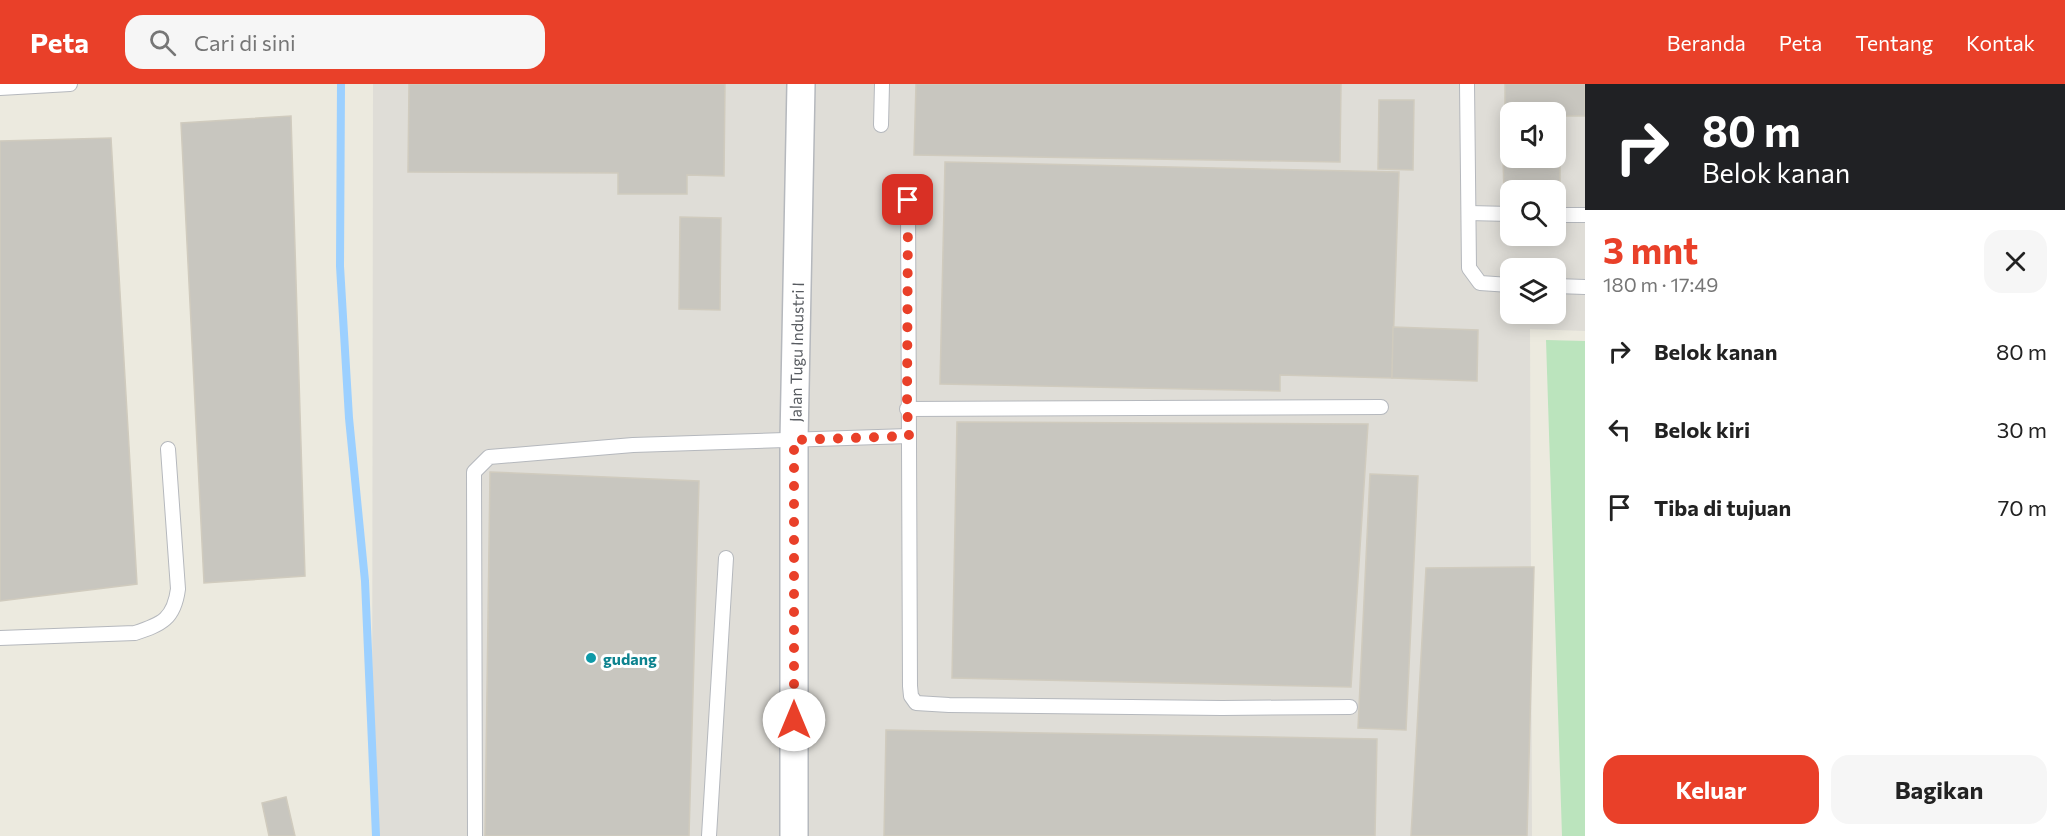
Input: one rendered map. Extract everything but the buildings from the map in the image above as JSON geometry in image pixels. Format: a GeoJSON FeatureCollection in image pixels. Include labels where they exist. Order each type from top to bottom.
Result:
{"type":"FeatureCollection","features":[{"type":"Feature","properties":{"kind":"street","name":"Jalan Tugu Industri I"},"geometry":{"type":"LineString","coordinates":[[794,836],[794,440],[801,84]]}},
{"type":"Feature","properties":{"kind":"lane"},"geometry":{"type":"LineString","coordinates":[[0,88],[70,84]]}},
{"type":"Feature","properties":{"kind":"lane"},"geometry":{"type":"LineString","coordinates":[[881,125],[882,84]]}},
{"type":"Feature","properties":{"kind":"lane"},"geometry":{"type":"LineString","coordinates":[[1467,84],[1469,268],[1480,283],[1500,284]]}},
{"type":"Feature","properties":{"kind":"lane"},"geometry":{"type":"LineString","coordinates":[[908,200],[907,409],[910,686],[911,696],[916,703],[1210,708],[1350,707]]}},
{"type":"Feature","properties":{"kind":"lane"},"geometry":{"type":"LineString","coordinates":[[1469,213],[1500,214]]}},
{"type":"Feature","properties":{"kind":"lane"},"geometry":{"type":"LineString","coordinates":[[1566,215],[1585,215]]}},
{"type":"Feature","properties":{"kind":"lane"},"geometry":{"type":"LineString","coordinates":[[1566,286],[1585,287]]}},
{"type":"Feature","properties":{"kind":"lane"},"geometry":{"type":"LineString","coordinates":[[907,409],[1381,407]]}},
{"type":"Feature","properties":{"kind":"lane"},"geometry":{"type":"LineString","coordinates":[[476,836],[474,472],[489,457],[633,445],[909,436]]}},
{"type":"Feature","properties":{"kind":"lane"},"geometry":{"type":"LineString","coordinates":[[0,638],[135,633],[155,626],[168,618],[176,605],[178,589],[168,449]]}},
{"type":"Feature","properties":{"kind":"lane"},"geometry":{"type":"LineString","coordinates":[[709,836],[726,558]]}},
{"type":"Feature","properties":{"kind":"shaded area"},"geometry":{"type":"Polygon","coordinates":[[[373,84],[1585,84],[1585,331],[1530,329],[1532,836],[372,836],[373,84]]]}},
{"type":"Feature","properties":{"kind":"green space"},"geometry":{"type":"Polygon","coordinates":[[[1546,340],[1585,341],[1585,836],[1562,836],[1546,340]]]}},
{"type":"Feature","properties":{"kind":"waterway"},"geometry":{"type":"LineString","coordinates":[[341,84],[340,266],[349,418],[365,581],[376,836]]}},
{"type":"Feature","properties":{"kind":"place","name":"gudang"},"geometry":{"type":"Point","coordinates":[591,658]}},
{"type":"Feature","properties":{"kind":"route"},"geometry":{"type":"LineString","coordinates":[[794,720],[794,440],[909,436],[907,409],[908,200]]}}]}
